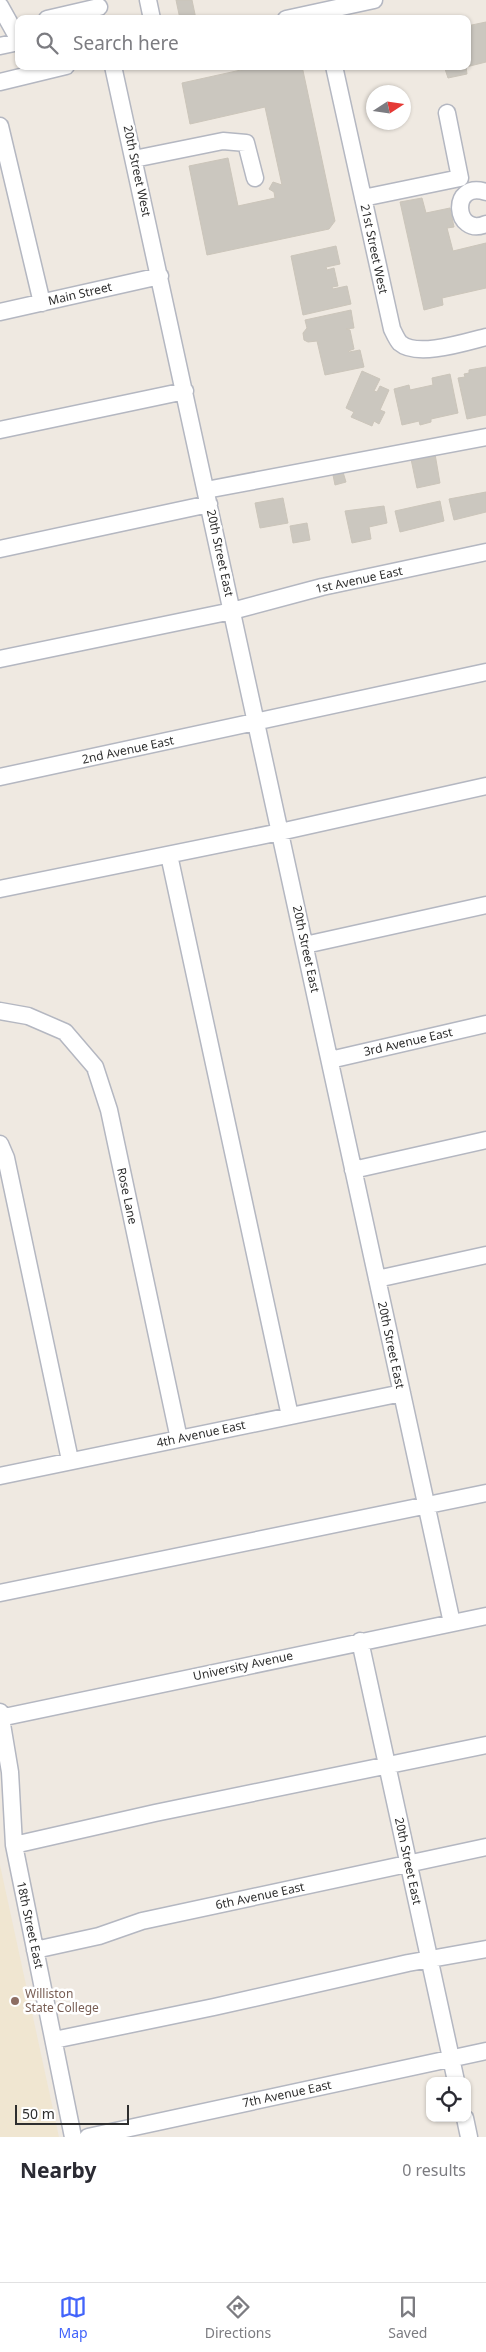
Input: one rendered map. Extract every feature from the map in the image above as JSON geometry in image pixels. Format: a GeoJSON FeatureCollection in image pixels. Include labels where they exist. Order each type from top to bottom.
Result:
{"type":"FeatureCollection","features":[{"type":"Feature","properties":{"kind":"street"},"geometry":{"type":"LineString","coordinates":[[148,0],[151,15]]}},
{"type":"Feature","properties":{"kind":"street"},"geometry":{"type":"LineString","coordinates":[[322,15],[374,0]]}},
{"type":"Feature","properties":{"kind":"street"},"geometry":{"type":"LineString","coordinates":[[0,6],[15,30]]}},
{"type":"Feature","properties":{"kind":"street"},"geometry":{"type":"LineString","coordinates":[[68,15],[99,9]]}},
{"type":"Feature","properties":{"kind":"street"},"geometry":{"type":"LineString","coordinates":[[0,46],[15,35]]}},
{"type":"Feature","properties":{"kind":"street","name":"20th Street West"},"geometry":{"type":"LineString","coordinates":[[114,70],[160,276]]}},
{"type":"Feature","properties":{"kind":"street","name":"21st Street West"},"geometry":{"type":"LineString","coordinates":[[335,70],[392,329],[400,343],[414,348],[432,349],[486,337]]}},
{"type":"Feature","properties":{"kind":"street"},"geometry":{"type":"LineString","coordinates":[[0,82],[25,71]]}},
{"type":"Feature","properties":{"kind":"street"},"geometry":{"type":"LineString","coordinates":[[447,113],[464,196]]}},
{"type":"Feature","properties":{"kind":"street"},"geometry":{"type":"LineString","coordinates":[[0,126],[42,303]]}},
{"type":"Feature","properties":{"kind":"street"},"geometry":{"type":"LineString","coordinates":[[134,159],[223,141],[246,143],[255,178]]}},
{"type":"Feature","properties":{"kind":"street"},"geometry":{"type":"LineString","coordinates":[[363,198],[460,178]]}},
{"type":"Feature","properties":{"kind":"street"},"geometry":{"type":"LineString","coordinates":[[486,192],[474,190],[464,196],[459,206],[462,218],[472,225],[486,224]]}},
{"type":"Feature","properties":{"kind":"street","name":"Main Street"},"geometry":{"type":"LineString","coordinates":[[0,312],[160,276]]}},
{"type":"Feature","properties":{"kind":"street","name":"20th Street East"},"geometry":{"type":"LineString","coordinates":[[160,276],[452,1623]]}},
{"type":"Feature","properties":{"kind":"street"},"geometry":{"type":"LineString","coordinates":[[0,430],[185,391]]}},
{"type":"Feature","properties":{"kind":"street"},"geometry":{"type":"LineString","coordinates":[[0,549],[208,497],[486,437]]}},
{"type":"Feature","properties":{"kind":"street","name":"1st Avenue East"},"geometry":{"type":"LineString","coordinates":[[0,659],[232,611],[322,587],[486,552]]}},
{"type":"Feature","properties":{"kind":"street","name":"2nd Avenue East"},"geometry":{"type":"LineString","coordinates":[[0,777],[486,672]]}},
{"type":"Feature","properties":{"kind":"street"},"geometry":{"type":"LineString","coordinates":[[0,889],[280,832],[486,786]]}},
{"type":"Feature","properties":{"kind":"street"},"geometry":{"type":"LineString","coordinates":[[169,855],[290,1416]]}},
{"type":"Feature","properties":{"kind":"street"},"geometry":{"type":"LineString","coordinates":[[305,945],[486,905]]}},
{"type":"Feature","properties":{"kind":"street","name":"Rose Lane"},"geometry":{"type":"LineString","coordinates":[[0,1011],[28,1016],[65,1032],[95,1067],[109,1110],[179,1439]]}},
{"type":"Feature","properties":{"kind":"street","name":"3rd Avenue East"},"geometry":{"type":"LineString","coordinates":[[330,1060],[486,1024]]}},
{"type":"Feature","properties":{"kind":"street"},"geometry":{"type":"LineString","coordinates":[[353,1170],[486,1140]]}},
{"type":"Feature","properties":{"kind":"street"},"geometry":{"type":"LineString","coordinates":[[0,1144],[6,1158],[70,1460]]}},
{"type":"Feature","properties":{"kind":"street"},"geometry":{"type":"LineString","coordinates":[[377,1279],[486,1255]]}},
{"type":"Feature","properties":{"kind":"street","name":"4th Avenue East"},"geometry":{"type":"LineString","coordinates":[[0,1476],[402,1392]]}},
{"type":"Feature","properties":{"kind":"street"},"geometry":{"type":"LineString","coordinates":[[0,1593],[486,1493]]}},
{"type":"Feature","properties":{"kind":"street","name":"University Avenue"},"geometry":{"type":"LineString","coordinates":[[0,1716],[486,1616]]}},
{"type":"Feature","properties":{"kind":"street","name":"20th Street East"},"geometry":{"type":"LineString","coordinates":[[360,1641],[455,2077]]}},
{"type":"Feature","properties":{"kind":"street","name":"18th Street East"},"geometry":{"type":"LineString","coordinates":[[0,1716],[10,1772],[14,1845],[73,2137]]}},
{"type":"Feature","properties":{"kind":"street"},"geometry":{"type":"LineString","coordinates":[[14,1845],[155,1813],[387,1767],[486,1745]]}},
{"type":"Feature","properties":{"kind":"street","name":"6th Avenue East"},"geometry":{"type":"LineString","coordinates":[[35,1950],[98,1936],[142,1921],[486,1848]]}},
{"type":"Feature","properties":{"kind":"street"},"geometry":{"type":"LineString","coordinates":[[54,2040],[486,1949]]}},
{"type":"Feature","properties":{"kind":"street","name":"7th Avenue East"},"geometry":{"type":"LineString","coordinates":[[88,2137],[486,2051]]}},
{"type":"Feature","properties":{"kind":"street"},"geometry":{"type":"LineString","coordinates":[[466,2122],[469,2137]]}},
{"type":"Feature","properties":{"kind":"shaded area","name":"Williston State College"},"geometry":{"type":"Polygon","coordinates":[[[0,1865],[59,2137],[0,2137],[0,1865]]]}},
{"type":"Feature","properties":{"kind":"building"},"geometry":{"type":"Polygon","coordinates":[[[176,0],[192,0],[195,15],[179,15],[176,0]]]}},
{"type":"Feature","properties":{"kind":"building"},"geometry":{"type":"Polygon","coordinates":[[[486,22],[486,62],[471,66],[471,25],[486,22]]]}},
{"type":"Feature","properties":{"kind":"building"},"geometry":{"type":"Polygon","coordinates":[[[241,70],[303,70],[335,221],[329,229],[207,255],[189,166],[228,158],[238,206],[275,198],[274,192],[269,189],[273,182],[282,185],[265,107],[190,124],[182,83],[241,70]]]}},
{"type":"Feature","properties":{"kind":"building"},"geometry":{"type":"Polygon","coordinates":[[[445,70],[466,70],[467,74],[448,78],[445,70]]]}},
{"type":"Feature","properties":{"kind":"building"},"geometry":{"type":"Polygon","coordinates":[[[422,198],[426,213],[450,208],[454,227],[447,228],[453,251],[486,243],[486,288],[442,298],[443,305],[424,310],[400,202],[422,198]]]}},
{"type":"Feature","properties":{"kind":"building"},"geometry":{"type":"Polygon","coordinates":[[[336,246],[340,264],[326,267],[327,270],[334,268],[338,286],[332,287],[333,289],[347,286],[351,304],[303,315],[291,256],[336,246]]]}},
{"type":"Feature","properties":{"kind":"building"},"geometry":{"type":"Polygon","coordinates":[[[351,310],[354,328],[346,329],[350,330],[354,349],[348,351],[360,350],[364,367],[325,375],[317,341],[308,342],[304,340],[303,333],[307,328],[305,320],[351,310]]]}},
{"type":"Feature","properties":{"kind":"building"},"geometry":{"type":"Polygon","coordinates":[[[486,367],[486,415],[467,419],[458,378],[465,377],[464,374],[469,373],[469,370],[486,367]]]}},
{"type":"Feature","properties":{"kind":"building"},"geometry":{"type":"Polygon","coordinates":[[[362,371],[380,379],[374,391],[377,392],[380,386],[389,390],[380,410],[385,412],[379,424],[374,421],[372,426],[351,417],[354,412],[346,408],[362,371]]]}},
{"type":"Feature","properties":{"kind":"building"},"geometry":{"type":"Polygon","coordinates":[[[450,374],[458,413],[431,419],[431,422],[420,425],[419,421],[402,425],[394,389],[409,385],[410,390],[433,385],[432,378],[450,374]]]}},
{"type":"Feature","properties":{"kind":"building"},"geometry":{"type":"Polygon","coordinates":[[[435,454],[440,483],[417,488],[411,459],[435,454]]]}},
{"type":"Feature","properties":{"kind":"building"},"geometry":{"type":"Polygon","coordinates":[[[343,472],[346,482],[335,485],[333,475],[343,472]]]}},
{"type":"Feature","properties":{"kind":"building"},"geometry":{"type":"Polygon","coordinates":[[[486,492],[486,512],[454,520],[449,499],[486,492]]]}},
{"type":"Feature","properties":{"kind":"building"},"geometry":{"type":"Polygon","coordinates":[[[283,498],[288,523],[260,528],[255,503],[283,498]]]}},
{"type":"Feature","properties":{"kind":"building"},"geometry":{"type":"Polygon","coordinates":[[[440,501],[444,521],[400,532],[395,511],[440,501]]]}},
{"type":"Feature","properties":{"kind":"building"},"geometry":{"type":"Polygon","coordinates":[[[384,506],[387,523],[369,527],[371,539],[352,543],[345,511],[384,506]]]}},
{"type":"Feature","properties":{"kind":"building"},"geometry":{"type":"Polygon","coordinates":[[[307,523],[310,540],[293,543],[290,526],[307,523]]]}},
{"type":"Feature","properties":{"kind":"place","name":"Williston State College"},"geometry":{"type":"Point","coordinates":[15,2001]}}]}
